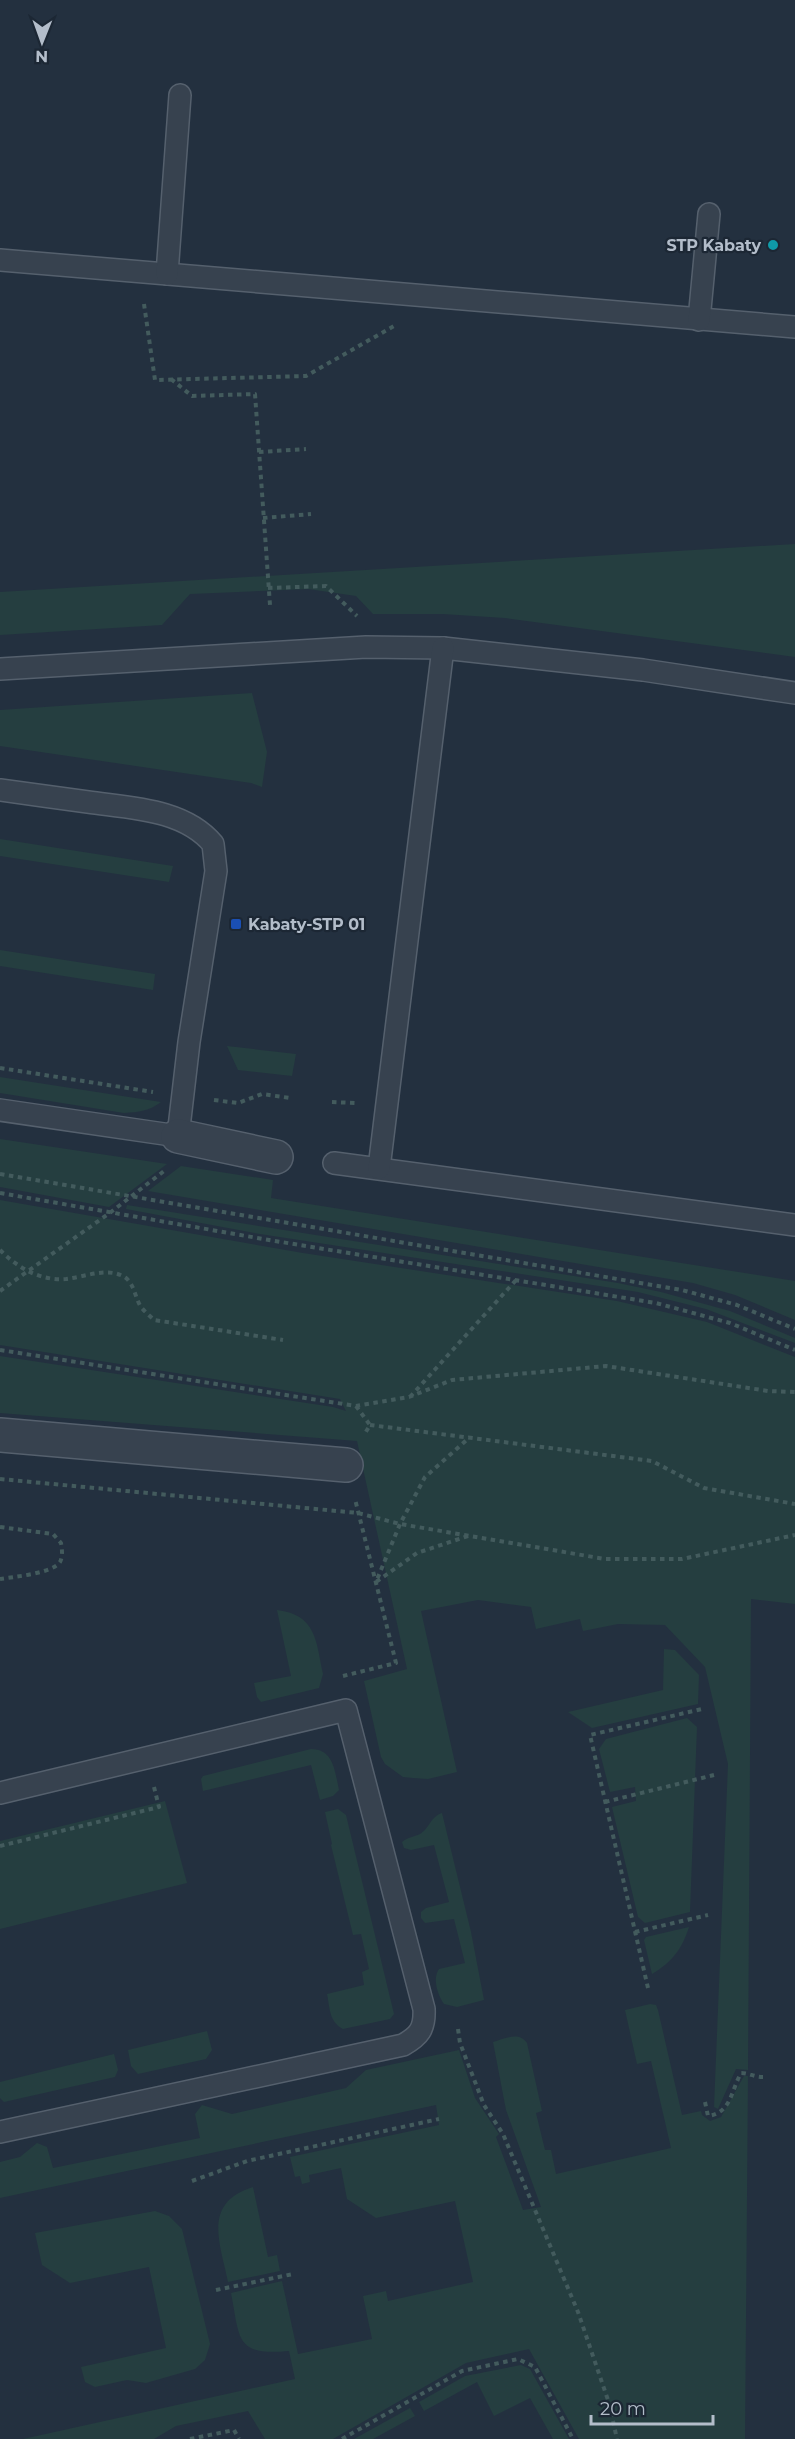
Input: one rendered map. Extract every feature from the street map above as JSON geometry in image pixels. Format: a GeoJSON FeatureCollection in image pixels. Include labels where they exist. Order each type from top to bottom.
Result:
{"type":"FeatureCollection","features":[{"type":"Feature","properties":{"kind":"street"},"geometry":{"type":"LineString","coordinates":[[178,1136],[276,1156]]}},
{"type":"Feature","properties":{"kind":"street"},"geometry":{"type":"LineString","coordinates":[[0,1435],[346,1465]]}},
{"type":"Feature","properties":{"kind":"lane"},"geometry":{"type":"LineString","coordinates":[[167,274],[180,95]]}},
{"type":"Feature","properties":{"kind":"lane"},"geometry":{"type":"LineString","coordinates":[[699,321],[709,214]]}},
{"type":"Feature","properties":{"kind":"lane"},"geometry":{"type":"LineString","coordinates":[[0,260],[699,321],[795,327]]}},
{"type":"Feature","properties":{"kind":"lane"},"geometry":{"type":"LineString","coordinates":[[0,669],[366,646],[443,648],[643,670],[795,693]]}},
{"type":"Feature","properties":{"kind":"lane"},"geometry":{"type":"LineString","coordinates":[[380,1168],[443,648]]}},
{"type":"Feature","properties":{"kind":"lane"},"geometry":{"type":"LineString","coordinates":[[0,790],[147,811],[177,819],[195,827],[213,844],[216,872],[178,1136],[0,1110]]}},
{"type":"Feature","properties":{"kind":"lane"},"geometry":{"type":"LineString","coordinates":[[334,1163],[795,1225]]}},
{"type":"Feature","properties":{"kind":"lane"},"geometry":{"type":"LineString","coordinates":[[0,1793],[346,1710],[424,2009],[425,2021],[419,2036],[403,2045],[0,2132]]}},
{"type":"Feature","properties":{"kind":"path"},"geometry":{"type":"LineString","coordinates":[[143,295],[155,380],[306,376],[397,324]]}},
{"type":"Feature","properties":{"kind":"path"},"geometry":{"type":"LineString","coordinates":[[171,379],[192,396],[255,393],[270,605]]}},
{"type":"Feature","properties":{"kind":"path"},"geometry":{"type":"LineString","coordinates":[[259,452],[306,449]]}},
{"type":"Feature","properties":{"kind":"path"},"geometry":{"type":"LineString","coordinates":[[263,518],[311,514]]}},
{"type":"Feature","properties":{"kind":"path"},"geometry":{"type":"LineString","coordinates":[[268,588],[326,586],[361,620]]}},
{"type":"Feature","properties":{"kind":"path"},"geometry":{"type":"LineString","coordinates":[[0,1068],[238,1103],[262,1094],[290,1098]]}},
{"type":"Feature","properties":{"kind":"path"},"geometry":{"type":"LineString","coordinates":[[0,1292],[174,1164],[178,1136]]}},
{"type":"Feature","properties":{"kind":"path"},"geometry":{"type":"LineString","coordinates":[[0,1174],[682,1290],[737,1305],[795,1329]]}},
{"type":"Feature","properties":{"kind":"path"},"geometry":{"type":"LineString","coordinates":[[0,1193],[656,1303],[693,1311],[730,1323],[795,1350]]}},
{"type":"Feature","properties":{"kind":"path"},"geometry":{"type":"LineString","coordinates":[[0,1250],[28,1271],[51,1278],[66,1279],[103,1273],[126,1278],[133,1286],[140,1306],[154,1320],[283,1340]]}},
{"type":"Feature","properties":{"kind":"path"},"geometry":{"type":"LineString","coordinates":[[409,1397],[517,1279]]}},
{"type":"Feature","properties":{"kind":"path"},"geometry":{"type":"LineString","coordinates":[[0,1350],[356,1406],[409,1397],[452,1380],[606,1366],[768,1391],[795,1392]]}},
{"type":"Feature","properties":{"kind":"path"},"geometry":{"type":"LineString","coordinates":[[370,1425],[652,1461],[704,1488],[795,1504]]}},
{"type":"Feature","properties":{"kind":"path"},"geometry":{"type":"LineString","coordinates":[[376,1582],[400,1524],[425,1477],[470,1437]]}},
{"type":"Feature","properties":{"kind":"path"},"geometry":{"type":"LineString","coordinates":[[0,1479],[358,1513],[400,1524],[616,1559],[682,1559],[795,1535]]}},
{"type":"Feature","properties":{"kind":"path"},"geometry":{"type":"LineString","coordinates":[[358,1513],[383,1612]]}},
{"type":"Feature","properties":{"kind":"path"},"geometry":{"type":"LineString","coordinates":[[0,1527],[53,1534],[61,1543],[62,1554],[59,1563],[50,1569],[0,1579]]}},
{"type":"Feature","properties":{"kind":"path"},"geometry":{"type":"LineString","coordinates":[[376,1582],[417,1554],[468,1536]]}},
{"type":"Feature","properties":{"kind":"path"},"geometry":{"type":"LineString","coordinates":[[648,1988],[590,1735],[702,1709]]}},
{"type":"Feature","properties":{"kind":"path"},"geometry":{"type":"LineString","coordinates":[[605,1802],[714,1775]]}},
{"type":"Feature","properties":{"kind":"path"},"geometry":{"type":"LineString","coordinates":[[0,1846],[159,1807],[153,1782]]}},
{"type":"Feature","properties":{"kind":"path"},"geometry":{"type":"LineString","coordinates":[[635,1932],[708,1915]]}},
{"type":"Feature","properties":{"kind":"path"},"geometry":{"type":"LineString","coordinates":[[458,2029],[460,2043],[484,2105],[503,2134],[578,2312],[609,2403],[617,2439]]}},
{"type":"Feature","properties":{"kind":"path"},"geometry":{"type":"LineString","coordinates":[[705,2102],[708,2116],[716,2115],[723,2111],[741,2073],[763,2077]]}},
{"type":"Feature","properties":{"kind":"path"},"geometry":{"type":"LineString","coordinates":[[192,2181],[247,2161],[439,2119]]}},
{"type":"Feature","properties":{"kind":"path"},"geometry":{"type":"LineString","coordinates":[[216,2290],[293,2274]]}},
{"type":"Feature","properties":{"kind":"path"},"geometry":{"type":"LineString","coordinates":[[342,2439],[462,2371],[518,2359],[535,2367],[573,2439]]}},
{"type":"Feature","properties":{"kind":"path"},"geometry":{"type":"LineString","coordinates":[[190,2439],[234,2430],[239,2439]]}},
{"type":"Feature","properties":{"kind":"green space"},"geometry":{"type":"Polygon","coordinates":[[[795,544],[795,657],[505,618],[443,614],[373,614],[356,596],[308,589],[190,594],[162,625],[0,635],[0,592],[795,544]]]}},
{"type":"Feature","properties":{"kind":"green space"},"geometry":{"type":"Polygon","coordinates":[[[252,693],[267,752],[262,787],[251,783],[0,746],[0,710],[252,693]]]}},
{"type":"Feature","properties":{"kind":"green space"},"geometry":{"type":"Polygon","coordinates":[[[0,839],[173,866],[169,882],[0,856],[0,839]]]}},
{"type":"Feature","properties":{"kind":"green space"},"geometry":{"type":"Polygon","coordinates":[[[0,950],[155,974],[153,990],[0,966],[0,950]]]}},
{"type":"Feature","properties":{"kind":"green space"},"geometry":{"type":"Polygon","coordinates":[[[227,1046],[296,1054],[292,1076],[238,1070],[227,1046]]]}},
{"type":"Feature","properties":{"kind":"green space"},"geometry":{"type":"Polygon","coordinates":[[[0,1077],[161,1102],[144,1110],[124,1113],[0,1093],[0,1077]]]}},
{"type":"Feature","properties":{"kind":"green space"},"geometry":{"type":"Polygon","coordinates":[[[0,1139],[167,1164],[109,1207],[0,1187],[0,1139]]]}},
{"type":"Feature","properties":{"kind":"green space"},"geometry":{"type":"Polygon","coordinates":[[[181,1166],[273,1180],[271,1198],[795,1281],[795,1320],[735,1295],[693,1283],[148,1191],[181,1166]]]}},
{"type":"Feature","properties":{"kind":"green space"},"geometry":{"type":"Polygon","coordinates":[[[0,1200],[303,1253],[617,1301],[707,1322],[795,1357],[795,1604],[751,1599],[748,2070],[736,2069],[718,2109],[714,2107],[728,1764],[705,1667],[665,1625],[618,1624],[583,1631],[580,1619],[536,1629],[531,1607],[478,1600],[421,1611],[457,1772],[428,1779],[403,1777],[385,1764],[381,1757],[364,1681],[407,1669],[357,1441],[0,1413],[0,1356],[333,1407],[346,1411],[340,1399],[0,1345],[0,1200]]]}},
{"type":"Feature","properties":{"kind":"green space"},"geometry":{"type":"Polygon","coordinates":[[[127,1205],[618,1283],[730,1311],[795,1338],[795,1343],[706,1309],[638,1292],[260,1234],[126,1209],[127,1205]]]}},
{"type":"Feature","properties":{"kind":"green space"},"geometry":{"type":"Polygon","coordinates":[[[277,1610],[290,1613],[307,1624],[316,1641],[323,1674],[319,1688],[261,1702],[257,1697],[254,1683],[291,1676],[277,1610]]]}},
{"type":"Feature","properties":{"kind":"green space"},"geometry":{"type":"Polygon","coordinates":[[[664,1649],[675,1650],[699,1675],[698,1704],[592,1728],[568,1712],[663,1690],[664,1649]]]}},
{"type":"Feature","properties":{"kind":"green space"},"geometry":{"type":"Polygon","coordinates":[[[687,1718],[697,1727],[690,1912],[645,1923],[638,1917],[612,1807],[636,1801],[635,1787],[610,1792],[599,1749],[606,1739],[687,1718]]]}},
{"type":"Feature","properties":{"kind":"green space"},"geometry":{"type":"Polygon","coordinates":[[[311,1749],[325,1753],[332,1763],[339,1790],[333,1796],[320,1800],[311,1765],[203,1791],[201,1779],[203,1776],[311,1749]]]}},
{"type":"Feature","properties":{"kind":"green space"},"geometry":{"type":"Polygon","coordinates":[[[165,1801],[187,1883],[0,1929],[0,1841],[165,1801]]]}},
{"type":"Feature","properties":{"kind":"green space"},"geometry":{"type":"Polygon","coordinates":[[[338,1809],[346,1815],[394,2014],[390,2019],[343,2029],[333,2019],[327,1994],[364,1985],[362,1972],[369,1969],[361,1934],[353,1935],[331,1845],[325,1812],[338,1809]]]}},
{"type":"Feature","properties":{"kind":"green space"},"geometry":{"type":"Polygon","coordinates":[[[442,1813],[471,1932],[484,2000],[457,2007],[444,2004],[436,1982],[439,1969],[465,1963],[454,1919],[425,1923],[421,1918],[421,1912],[426,1908],[449,1902],[434,1845],[411,1850],[404,1848],[402,1842],[420,1834],[435,1817],[442,1813]]]}},
{"type":"Feature","properties":{"kind":"green space"},"geometry":{"type":"Polygon","coordinates":[[[689,1927],[675,1954],[652,1974],[644,1940],[646,1937],[689,1927]]]}},
{"type":"Feature","properties":{"kind":"green space"},"geometry":{"type":"Polygon","coordinates":[[[650,2004],[656,2005],[658,2010],[682,2115],[701,2111],[702,2115],[710,2121],[721,2117],[744,2076],[748,2076],[745,2439],[579,2439],[529,2349],[466,2363],[333,2439],[265,2439],[248,2411],[176,2426],[154,2439],[23,2439],[295,2379],[289,2351],[258,2351],[243,2341],[236,2322],[231,2293],[282,2281],[298,2354],[372,2339],[363,2296],[386,2291],[388,2301],[473,2282],[455,2201],[376,2218],[347,2199],[341,2168],[309,2175],[310,2182],[302,2184],[300,2176],[295,2177],[290,2157],[439,2125],[436,2105],[0,2198],[0,2162],[20,2157],[37,2143],[47,2147],[53,2168],[200,2138],[195,2114],[202,2105],[232,2114],[346,2088],[366,2070],[459,2050],[475,2098],[499,2134],[496,2137],[523,2210],[541,2207],[506,2110],[493,2042],[520,2037],[527,2043],[542,2111],[536,2113],[545,2150],[551,2150],[556,2174],[671,2148],[651,2061],[637,2064],[625,2010],[650,2004]]]}},
{"type":"Feature","properties":{"kind":"green space"},"geometry":{"type":"Polygon","coordinates":[[[207,2031],[212,2050],[206,2059],[138,2074],[131,2066],[128,2050],[207,2031]]]}},
{"type":"Feature","properties":{"kind":"green space"},"geometry":{"type":"Polygon","coordinates":[[[114,2054],[118,2070],[115,2077],[4,2102],[0,2098],[0,2082],[114,2054]]]}},
{"type":"Feature","properties":{"kind":"green space"},"geometry":{"type":"Polygon","coordinates":[[[253,2187],[268,2257],[277,2255],[280,2271],[228,2282],[219,2239],[218,2226],[221,2214],[226,2203],[237,2194],[253,2187]]]}},
{"type":"Feature","properties":{"kind":"green space"},"geometry":{"type":"Polygon","coordinates":[[[155,2211],[169,2216],[182,2229],[210,2344],[205,2360],[195,2369],[146,2383],[127,2380],[95,2387],[85,2382],[81,2367],[166,2348],[149,2267],[70,2283],[42,2265],[35,2233],[155,2211]]]}},
{"type":"Feature","properties":{"kind":"green space"},"geometry":{"type":"Polygon","coordinates":[[[521,2365],[530,2369],[569,2439],[553,2439],[530,2398],[494,2416],[477,2382],[424,2411],[419,2402],[465,2376],[521,2365]]]}},
{"type":"Feature","properties":{"kind":"green space"},"geometry":{"type":"Polygon","coordinates":[[[410,2408],[415,2416],[373,2439],[354,2439],[410,2408]]]}},
{"type":"Feature","properties":{"kind":"place","name":"STP Kabaty"},"geometry":{"type":"Point","coordinates":[773,245]}},
{"type":"Feature","properties":{"kind":"place","name":"Kabaty-STP 01"},"geometry":{"type":"Point","coordinates":[236,924]}}]}
